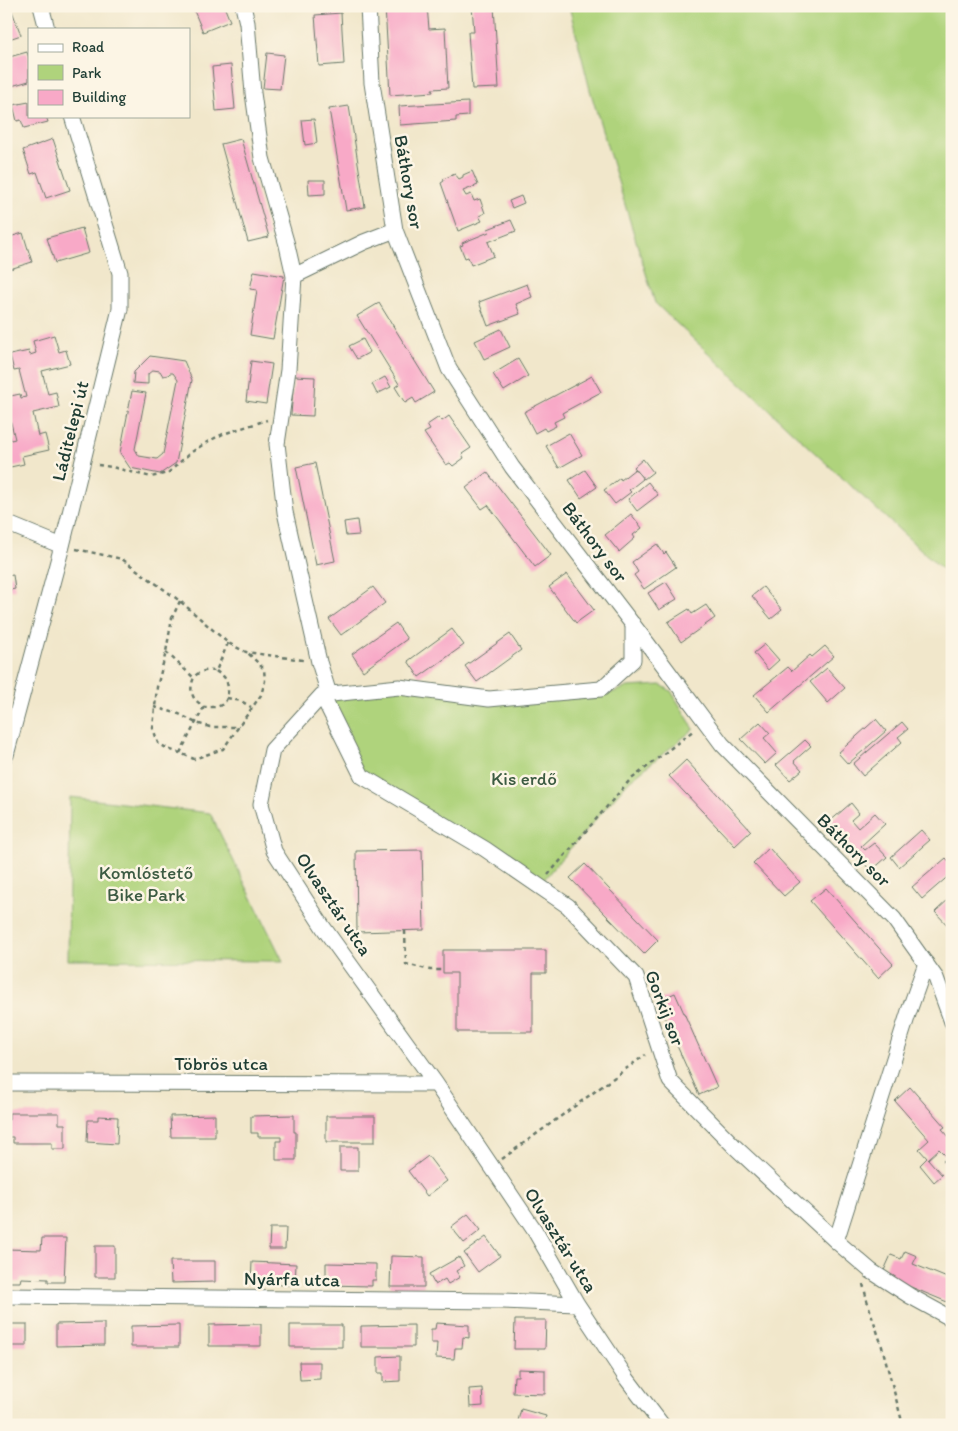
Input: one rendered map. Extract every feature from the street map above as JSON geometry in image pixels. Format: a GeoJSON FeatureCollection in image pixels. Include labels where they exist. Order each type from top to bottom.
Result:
{"type":"FeatureCollection","features":[{"type":"Feature","properties":{"kind":"street"},"geometry":{"type":"LineString","coordinates":[[40,6],[47,28]]}},
{"type":"Feature","properties":{"kind":"street","name":"Gorkij sor"},"geometry":{"type":"LineString","coordinates":[[243,6],[247,23],[253,93],[262,158],[294,276],[288,370],[277,444],[285,512],[325,695],[362,776],[485,849],[568,906],[636,977],[670,1080],[735,1147],[871,1271],[910,1296],[952,1319]]}},
{"type":"Feature","properties":{"kind":"street","name":"Báthory sor"},"geometry":{"type":"LineString","coordinates":[[368,6],[372,83],[396,230],[450,369],[512,467],[633,624],[722,744],[894,919],[936,978],[952,1022]]}},
{"type":"Feature","properties":{"kind":"street","name":"Láditelepi út"},"geometry":{"type":"LineString","coordinates":[[6,755],[62,546],[120,310],[120,274],[73,118]]}},
{"type":"Feature","properties":{"kind":"street"},"geometry":{"type":"LineString","coordinates":[[294,276],[364,242],[396,230]]}},
{"type":"Feature","properties":{"kind":"street"},"geometry":{"type":"LineString","coordinates":[[6,523],[62,546]]}},
{"type":"Feature","properties":{"kind":"street"},"geometry":{"type":"LineString","coordinates":[[325,695],[399,687],[489,699],[601,689],[633,660],[633,624]]}},
{"type":"Feature","properties":{"kind":"street","name":"Olvasztár utca"},"geometry":{"type":"LineString","coordinates":[[325,695],[272,750],[261,804],[274,851],[323,927],[436,1084],[535,1231],[576,1304],[627,1379],[662,1425]]}},
{"type":"Feature","properties":{"kind":"street"},"geometry":{"type":"LineString","coordinates":[[836,1241],[926,963]]}},
{"type":"Feature","properties":{"kind":"street","name":"Töbrös utca"},"geometry":{"type":"LineString","coordinates":[[6,1083],[436,1084]]}},
{"type":"Feature","properties":{"kind":"street","name":"Nyárfa utca"},"geometry":{"type":"LineString","coordinates":[[6,1296],[502,1301],[576,1304]]}},
{"type":"Feature","properties":{"kind":"path"},"geometry":{"type":"LineString","coordinates":[[98,465],[152,478],[168,472],[190,453],[216,437],[281,416]]}},
{"type":"Feature","properties":{"kind":"path"},"geometry":{"type":"LineString","coordinates":[[62,546],[122,559],[180,601],[228,642],[246,652],[264,669],[265,681],[261,695],[224,750],[194,759],[168,750],[158,743],[153,728],[157,687],[172,618],[180,601]]}},
{"type":"Feature","properties":{"kind":"path"},"geometry":{"type":"LineString","coordinates":[[216,671],[228,642]]}},
{"type":"Feature","properties":{"kind":"path"},"geometry":{"type":"LineString","coordinates":[[166,652],[193,677]]}},
{"type":"Feature","properties":{"kind":"path"},"geometry":{"type":"LineString","coordinates":[[246,652],[319,662]]}},
{"type":"Feature","properties":{"kind":"path"},"geometry":{"type":"LineString","coordinates":[[208,670],[216,671],[225,677],[228,687],[227,698],[224,704],[216,707],[204,707],[193,698],[191,689],[193,677],[208,670]]}},
{"type":"Feature","properties":{"kind":"path"},"geometry":{"type":"LineString","coordinates":[[227,698],[242,701],[252,707]]}},
{"type":"Feature","properties":{"kind":"path"},"geometry":{"type":"LineString","coordinates":[[154,706],[179,714],[196,723],[220,728],[239,727]]}},
{"type":"Feature","properties":{"kind":"path"},"geometry":{"type":"LineString","coordinates":[[180,754],[204,707]]}},
{"type":"Feature","properties":{"kind":"path"},"geometry":{"type":"LineString","coordinates":[[539,886],[629,782],[705,721]]}},
{"type":"Feature","properties":{"kind":"path"},"geometry":{"type":"LineString","coordinates":[[405,931],[406,964],[430,970],[443,970]]}},
{"type":"Feature","properties":{"kind":"path"},"geometry":{"type":"LineString","coordinates":[[491,1167],[658,1045]]}},
{"type":"Feature","properties":{"kind":"path"},"geometry":{"type":"LineString","coordinates":[[862,1276],[868,1304],[903,1425]]}},
{"type":"Feature","properties":{"kind":"green space"},"geometry":{"type":"Polygon","coordinates":[[[569,6],[952,6],[952,578],[655,303],[590,90],[569,6]]]}},
{"type":"Feature","properties":{"kind":"green space","name":"Kis erdő"},"geometry":{"type":"Polygon","coordinates":[[[661,685],[671,691],[694,729],[629,781],[539,886],[362,776],[329,694],[399,687],[489,699],[602,696],[628,687],[661,685]]]}},
{"type":"Feature","properties":{"kind":"green space","name":"Komlóstető Bike Park"},"geometry":{"type":"Polygon","coordinates":[[[70,797],[210,813],[283,961],[68,960],[70,797]]]}},
{"type":"Feature","properties":{"kind":"building"},"geometry":{"type":"Polygon","coordinates":[[[192,6],[224,6],[230,21],[203,32],[192,6]]]}},
{"type":"Feature","properties":{"kind":"building"},"geometry":{"type":"Polygon","coordinates":[[[385,6],[427,6],[429,29],[445,28],[448,88],[432,89],[433,92],[390,95],[385,6]]]}},
{"type":"Feature","properties":{"kind":"building"},"geometry":{"type":"Polygon","coordinates":[[[472,6],[494,6],[499,88],[472,89],[468,32],[474,32],[472,6]]]}},
{"type":"Feature","properties":{"kind":"building"},"geometry":{"type":"Polygon","coordinates":[[[12,11],[21,35],[6,40],[6,13],[12,11]]]}},
{"type":"Feature","properties":{"kind":"building"},"geometry":{"type":"Polygon","coordinates":[[[341,13],[344,64],[319,66],[315,15],[341,13]]]}},
{"type":"Feature","properties":{"kind":"building"},"geometry":{"type":"Polygon","coordinates":[[[27,52],[28,81],[8,87],[6,58],[27,52]]]}},
{"type":"Feature","properties":{"kind":"building"},"geometry":{"type":"Polygon","coordinates":[[[267,53],[284,55],[280,89],[263,88],[267,53]]]}},
{"type":"Feature","properties":{"kind":"building"},"geometry":{"type":"Polygon","coordinates":[[[231,65],[235,109],[216,111],[212,67],[231,65]]]}},
{"type":"Feature","properties":{"kind":"building"},"geometry":{"type":"Polygon","coordinates":[[[28,102],[28,118],[47,118],[48,122],[24,128],[21,120],[17,121],[13,105],[28,102]]]}},
{"type":"Feature","properties":{"kind":"building"},"geometry":{"type":"Polygon","coordinates":[[[468,102],[468,116],[456,117],[456,121],[400,125],[399,106],[468,102]]]}},
{"type":"Feature","properties":{"kind":"building"},"geometry":{"type":"Polygon","coordinates":[[[349,106],[365,207],[346,210],[329,109],[349,106]]]}},
{"type":"Feature","properties":{"kind":"building"},"geometry":{"type":"Polygon","coordinates":[[[314,119],[317,143],[305,145],[302,120],[314,119]]]}},
{"type":"Feature","properties":{"kind":"building"},"geometry":{"type":"Polygon","coordinates":[[[53,139],[70,190],[46,198],[37,172],[31,174],[23,150],[53,139]]]}},
{"type":"Feature","properties":{"kind":"building"},"geometry":{"type":"Polygon","coordinates":[[[241,139],[269,237],[248,242],[221,144],[241,139]]]}},
{"type":"Feature","properties":{"kind":"building"},"geometry":{"type":"Polygon","coordinates":[[[472,171],[478,185],[463,191],[466,196],[471,194],[474,201],[480,199],[485,213],[479,216],[482,221],[458,231],[441,183],[444,181],[443,179],[455,174],[459,179],[472,171]]]}},
{"type":"Feature","properties":{"kind":"building"},"geometry":{"type":"Polygon","coordinates":[[[308,180],[325,180],[325,194],[309,195],[308,180]]]}},
{"type":"Feature","properties":{"kind":"building"},"geometry":{"type":"Polygon","coordinates":[[[521,196],[524,203],[512,208],[509,201],[521,196]]]}},
{"type":"Feature","properties":{"kind":"building"},"geometry":{"type":"Polygon","coordinates":[[[511,220],[516,231],[488,242],[494,256],[471,265],[468,257],[465,258],[460,246],[463,245],[462,243],[489,232],[488,229],[511,220]]]}},
{"type":"Feature","properties":{"kind":"building"},"geometry":{"type":"Polygon","coordinates":[[[82,228],[89,253],[55,263],[47,238],[82,228]]]}},
{"type":"Feature","properties":{"kind":"building"},"geometry":{"type":"Polygon","coordinates":[[[23,233],[32,262],[10,269],[6,255],[6,238],[23,233]]]}},
{"type":"Feature","properties":{"kind":"building"},"geometry":{"type":"Polygon","coordinates":[[[254,271],[284,276],[273,339],[250,335],[257,290],[250,289],[254,271]]]}},
{"type":"Feature","properties":{"kind":"building"},"geometry":{"type":"Polygon","coordinates":[[[527,284],[532,297],[516,304],[520,314],[488,326],[479,302],[527,284]]]}},
{"type":"Feature","properties":{"kind":"building"},"geometry":{"type":"Polygon","coordinates":[[[379,303],[434,392],[416,403],[413,398],[405,403],[395,387],[399,384],[357,316],[379,303]]]}},
{"type":"Feature","properties":{"kind":"building"},"geometry":{"type":"Polygon","coordinates":[[[501,329],[510,347],[484,359],[475,341],[501,329]]]}},
{"type":"Feature","properties":{"kind":"building"},"geometry":{"type":"Polygon","coordinates":[[[54,335],[59,352],[66,350],[70,364],[42,371],[48,394],[56,392],[59,407],[33,413],[38,436],[45,434],[49,450],[22,456],[24,464],[6,468],[6,438],[15,439],[8,411],[6,412],[6,397],[20,394],[21,398],[26,397],[19,370],[14,371],[10,355],[29,351],[30,355],[36,353],[33,341],[54,335]]]}},
{"type":"Feature","properties":{"kind":"building"},"geometry":{"type":"Polygon","coordinates":[[[363,339],[370,352],[357,359],[349,346],[363,339]]]}},
{"type":"Feature","properties":{"kind":"building"},"geometry":{"type":"Polygon","coordinates":[[[150,356],[184,361],[192,380],[176,463],[160,474],[130,468],[120,453],[132,391],[146,393],[135,449],[139,456],[157,459],[163,454],[178,380],[173,373],[163,376],[160,371],[153,370],[148,374],[148,384],[133,383],[134,372],[150,356]]]}},
{"type":"Feature","properties":{"kind":"building"},"geometry":{"type":"Polygon","coordinates":[[[518,359],[528,376],[504,391],[493,374],[518,359]]]}},
{"type":"Feature","properties":{"kind":"building"},"geometry":{"type":"Polygon","coordinates":[[[251,361],[272,364],[266,404],[246,401],[251,361]]]}},
{"type":"Feature","properties":{"kind":"building"},"geometry":{"type":"Polygon","coordinates":[[[294,376],[315,377],[313,416],[291,415],[294,376]]]}},
{"type":"Feature","properties":{"kind":"building"},"geometry":{"type":"Polygon","coordinates":[[[592,376],[601,392],[562,413],[564,417],[554,422],[556,426],[546,431],[544,428],[535,433],[524,412],[592,376]]]}},
{"type":"Feature","properties":{"kind":"building"},"geometry":{"type":"Polygon","coordinates":[[[385,377],[391,387],[377,394],[372,384],[385,377]]]}},
{"type":"Feature","properties":{"kind":"building"},"geometry":{"type":"Polygon","coordinates":[[[449,416],[471,448],[462,454],[464,458],[453,466],[450,463],[446,465],[424,433],[430,430],[427,425],[439,417],[442,421],[449,416]]]}},
{"type":"Feature","properties":{"kind":"building"},"geometry":{"type":"Polygon","coordinates":[[[569,433],[582,455],[559,468],[546,446],[569,433]]]}},
{"type":"Feature","properties":{"kind":"building"},"geometry":{"type":"Polygon","coordinates":[[[643,459],[653,472],[644,479],[634,467],[643,459]]]}},
{"type":"Feature","properties":{"kind":"building"},"geometry":{"type":"Polygon","coordinates":[[[315,463],[335,561],[316,565],[296,467],[315,463]]]}},
{"type":"Feature","properties":{"kind":"building"},"geometry":{"type":"Polygon","coordinates":[[[635,469],[643,479],[629,490],[631,492],[615,504],[604,490],[635,469]]]}},
{"type":"Feature","properties":{"kind":"building"},"geometry":{"type":"Polygon","coordinates":[[[585,470],[597,487],[581,498],[569,480],[585,470]]]}},
{"type":"Feature","properties":{"kind":"building"},"geometry":{"type":"Polygon","coordinates":[[[487,472],[551,555],[535,567],[488,505],[482,509],[466,488],[487,472]]]}},
{"type":"Feature","properties":{"kind":"building"},"geometry":{"type":"Polygon","coordinates":[[[648,482],[658,495],[637,511],[628,499],[648,482]]]}},
{"type":"Feature","properties":{"kind":"building"},"geometry":{"type":"Polygon","coordinates":[[[631,514],[642,528],[633,535],[635,538],[619,552],[605,535],[631,514]]]}},
{"type":"Feature","properties":{"kind":"building"},"geometry":{"type":"Polygon","coordinates":[[[357,520],[359,535],[346,536],[344,522],[357,520]]]}},
{"type":"Feature","properties":{"kind":"building"},"geometry":{"type":"Polygon","coordinates":[[[657,544],[664,554],[666,552],[676,567],[644,589],[634,575],[638,572],[632,562],[657,544]]]}},
{"type":"Feature","properties":{"kind":"building"},"geometry":{"type":"Polygon","coordinates":[[[567,574],[594,610],[576,623],[549,587],[567,574]]]}},
{"type":"Feature","properties":{"kind":"building"},"geometry":{"type":"Polygon","coordinates":[[[13,575],[15,589],[6,591],[6,576],[13,575]]]}},
{"type":"Feature","properties":{"kind":"building"},"geometry":{"type":"Polygon","coordinates":[[[666,582],[677,599],[659,610],[648,593],[666,582]]]}},
{"type":"Feature","properties":{"kind":"building"},"geometry":{"type":"Polygon","coordinates":[[[373,587],[385,603],[341,635],[329,619],[373,587]]]}},
{"type":"Feature","properties":{"kind":"building"},"geometry":{"type":"Polygon","coordinates":[[[763,587],[782,610],[771,619],[752,596],[763,587]]]}},
{"type":"Feature","properties":{"kind":"building"},"geometry":{"type":"Polygon","coordinates":[[[706,605],[715,618],[681,642],[668,622],[689,609],[692,614],[706,605]]]}},
{"type":"Feature","properties":{"kind":"building"},"geometry":{"type":"Polygon","coordinates":[[[396,623],[407,639],[363,671],[352,654],[396,623]]]}},
{"type":"Feature","properties":{"kind":"building"},"geometry":{"type":"Polygon","coordinates":[[[452,629],[464,645],[419,677],[408,661],[452,629]]]}},
{"type":"Feature","properties":{"kind":"building"},"geometry":{"type":"Polygon","coordinates":[[[510,634],[521,650],[477,682],[465,666],[510,634]]]}},
{"type":"Feature","properties":{"kind":"building"},"geometry":{"type":"Polygon","coordinates":[[[765,644],[779,660],[768,670],[754,653],[765,644]]]}},
{"type":"Feature","properties":{"kind":"building"},"geometry":{"type":"Polygon","coordinates":[[[825,646],[834,656],[769,712],[754,695],[788,667],[792,671],[810,655],[812,657],[825,646]]]}},
{"type":"Feature","properties":{"kind":"building"},"geometry":{"type":"Polygon","coordinates":[[[827,668],[845,688],[828,703],[810,682],[827,668]]]}},
{"type":"Feature","properties":{"kind":"building"},"geometry":{"type":"Polygon","coordinates":[[[876,719],[886,731],[848,764],[838,753],[876,719]]]}},
{"type":"Feature","properties":{"kind":"building"},"geometry":{"type":"Polygon","coordinates":[[[760,722],[770,733],[764,738],[777,753],[765,764],[741,739],[760,722]]]}},
{"type":"Feature","properties":{"kind":"building"},"geometry":{"type":"Polygon","coordinates":[[[902,722],[908,729],[898,737],[902,742],[863,776],[853,764],[902,722]]]}},
{"type":"Feature","properties":{"kind":"building"},"geometry":{"type":"Polygon","coordinates":[[[805,740],[811,746],[794,761],[802,770],[790,780],[776,765],[805,740]]]}},
{"type":"Feature","properties":{"kind":"building"},"geometry":{"type":"Polygon","coordinates":[[[686,760],[751,831],[735,846],[669,776],[686,760]]]}},
{"type":"Feature","properties":{"kind":"building"},"geometry":{"type":"Polygon","coordinates":[[[851,803],[859,813],[851,820],[858,828],[875,813],[885,824],[861,846],[865,850],[874,843],[887,857],[871,871],[828,823],[851,803]]]}},
{"type":"Feature","properties":{"kind":"building"},"geometry":{"type":"Polygon","coordinates":[[[921,830],[930,840],[899,867],[891,857],[921,830]]]}},
{"type":"Feature","properties":{"kind":"building"},"geometry":{"type":"Polygon","coordinates":[[[769,848],[800,882],[784,896],[753,863],[769,848]]]}},
{"type":"Feature","properties":{"kind":"building"},"geometry":{"type":"Polygon","coordinates":[[[422,850],[424,930],[357,932],[356,851],[422,850]]]}},
{"type":"Feature","properties":{"kind":"building"},"geometry":{"type":"Polygon","coordinates":[[[946,858],[952,865],[952,873],[922,899],[912,887],[946,858]]]}},
{"type":"Feature","properties":{"kind":"building"},"geometry":{"type":"Polygon","coordinates":[[[585,864],[658,940],[644,954],[570,878],[585,864]]]}},
{"type":"Feature","properties":{"kind":"building"},"geometry":{"type":"Polygon","coordinates":[[[826,888],[893,964],[878,978],[810,901],[826,888]]]}},
{"type":"Feature","properties":{"kind":"building"},"geometry":{"type":"Polygon","coordinates":[[[952,896],[952,930],[935,912],[952,896]]]}},
{"type":"Feature","properties":{"kind":"building"},"geometry":{"type":"Polygon","coordinates":[[[443,950],[546,950],[546,973],[533,973],[533,1032],[457,1032],[457,973],[443,973],[443,950]]]}},
{"type":"Feature","properties":{"kind":"building"},"geometry":{"type":"Polygon","coordinates":[[[675,993],[717,1087],[699,1095],[657,1001],[675,993]]]}},
{"type":"Feature","properties":{"kind":"building"},"geometry":{"type":"Polygon","coordinates":[[[910,1087],[945,1127],[942,1129],[952,1140],[952,1171],[943,1161],[947,1157],[939,1149],[928,1159],[942,1175],[934,1182],[920,1165],[927,1158],[919,1149],[929,1140],[895,1101],[910,1087]]]}},
{"type":"Feature","properties":{"kind":"building"},"geometry":{"type":"Polygon","coordinates":[[[9,1113],[59,1113],[59,1124],[65,1124],[65,1149],[52,1149],[52,1143],[13,1143],[13,1137],[6,1137],[6,1120],[9,1120],[9,1113]]]}},
{"type":"Feature","properties":{"kind":"building"},"geometry":{"type":"Polygon","coordinates":[[[215,1115],[215,1137],[171,1137],[170,1116],[215,1115]]]}},
{"type":"Feature","properties":{"kind":"building"},"geometry":{"type":"Polygon","coordinates":[[[294,1115],[296,1160],[276,1160],[276,1141],[281,1141],[281,1137],[258,1137],[258,1133],[251,1133],[251,1116],[294,1115]]]}},
{"type":"Feature","properties":{"kind":"building"},"geometry":{"type":"Polygon","coordinates":[[[98,1116],[118,1117],[117,1144],[87,1142],[88,1120],[98,1120],[98,1116]]]}},
{"type":"Feature","properties":{"kind":"building"},"geometry":{"type":"Polygon","coordinates":[[[326,1116],[375,1116],[375,1142],[326,1142],[326,1116]]]}},
{"type":"Feature","properties":{"kind":"building"},"geometry":{"type":"Polygon","coordinates":[[[340,1147],[358,1147],[358,1171],[340,1171],[340,1147]]]}},
{"type":"Feature","properties":{"kind":"building"},"geometry":{"type":"Polygon","coordinates":[[[428,1156],[447,1181],[427,1196],[408,1171],[428,1156]]]}},
{"type":"Feature","properties":{"kind":"building"},"geometry":{"type":"Polygon","coordinates":[[[468,1214],[481,1230],[464,1243],[451,1227],[468,1214]]]}},
{"type":"Feature","properties":{"kind":"building"},"geometry":{"type":"Polygon","coordinates":[[[270,1228],[286,1228],[285,1249],[269,1249],[270,1228]]]}},
{"type":"Feature","properties":{"kind":"building"},"geometry":{"type":"Polygon","coordinates":[[[486,1237],[500,1256],[478,1272],[464,1253],[486,1237]]]}},
{"type":"Feature","properties":{"kind":"building"},"geometry":{"type":"Polygon","coordinates":[[[42,1238],[66,1238],[64,1282],[48,1282],[48,1279],[21,1278],[20,1282],[6,1282],[7,1249],[41,1250],[42,1238]]]}},
{"type":"Feature","properties":{"kind":"building"},"geometry":{"type":"Polygon","coordinates":[[[95,1246],[115,1246],[115,1277],[95,1277],[95,1246]]]}},
{"type":"Feature","properties":{"kind":"building"},"geometry":{"type":"Polygon","coordinates":[[[905,1251],[917,1256],[913,1264],[952,1280],[952,1304],[882,1275],[891,1255],[901,1259],[905,1251]]]}},
{"type":"Feature","properties":{"kind":"building"},"geometry":{"type":"Polygon","coordinates":[[[391,1256],[424,1257],[424,1287],[390,1287],[391,1256]]]}},
{"type":"Feature","properties":{"kind":"building"},"geometry":{"type":"Polygon","coordinates":[[[459,1257],[464,1266],[456,1271],[460,1277],[448,1284],[445,1279],[435,1285],[429,1274],[459,1257]]]}},
{"type":"Feature","properties":{"kind":"building"},"geometry":{"type":"Polygon","coordinates":[[[170,1261],[215,1261],[215,1282],[171,1283],[170,1261]]]}},
{"type":"Feature","properties":{"kind":"building"},"geometry":{"type":"Polygon","coordinates":[[[252,1262],[296,1264],[295,1285],[251,1284],[252,1262]]]}},
{"type":"Feature","properties":{"kind":"building"},"geometry":{"type":"Polygon","coordinates":[[[326,1263],[376,1264],[376,1280],[372,1280],[372,1286],[326,1285],[326,1263]]]}},
{"type":"Feature","properties":{"kind":"building"},"geometry":{"type":"Polygon","coordinates":[[[515,1320],[546,1320],[545,1349],[514,1349],[515,1320]]]}},
{"type":"Feature","properties":{"kind":"building"},"geometry":{"type":"Polygon","coordinates":[[[104,1323],[104,1345],[56,1346],[56,1324],[104,1323]]]}},
{"type":"Feature","properties":{"kind":"building"},"geometry":{"type":"Polygon","coordinates":[[[436,1323],[469,1325],[469,1338],[463,1337],[462,1348],[455,1348],[454,1359],[436,1358],[437,1343],[431,1343],[431,1329],[435,1329],[436,1323]]]}},
{"type":"Feature","properties":{"kind":"building"},"geometry":{"type":"Polygon","coordinates":[[[6,1324],[27,1324],[27,1346],[6,1346],[6,1324]]]}},
{"type":"Feature","properties":{"kind":"building"},"geometry":{"type":"Polygon","coordinates":[[[261,1324],[261,1346],[209,1346],[209,1325],[261,1324]]]}},
{"type":"Feature","properties":{"kind":"building"},"geometry":{"type":"Polygon","coordinates":[[[179,1325],[179,1347],[131,1347],[131,1326],[179,1325]]]}},
{"type":"Feature","properties":{"kind":"building"},"geometry":{"type":"Polygon","coordinates":[[[290,1325],[342,1325],[342,1347],[290,1347],[290,1325]]]}},
{"type":"Feature","properties":{"kind":"building"},"geometry":{"type":"Polygon","coordinates":[[[414,1325],[414,1347],[361,1347],[361,1326],[414,1325]]]}},
{"type":"Feature","properties":{"kind":"building"},"geometry":{"type":"Polygon","coordinates":[[[400,1356],[400,1381],[383,1382],[383,1373],[378,1373],[378,1357],[400,1356]]]}},
{"type":"Feature","properties":{"kind":"building"},"geometry":{"type":"Polygon","coordinates":[[[299,1362],[320,1362],[320,1379],[300,1380],[299,1362]]]}},
{"type":"Feature","properties":{"kind":"building"},"geometry":{"type":"Polygon","coordinates":[[[518,1369],[545,1370],[545,1394],[513,1393],[514,1376],[518,1376],[518,1369]]]}},
{"type":"Feature","properties":{"kind":"building"},"geometry":{"type":"Polygon","coordinates":[[[482,1388],[483,1406],[470,1407],[469,1389],[482,1388]]]}},
{"type":"Feature","properties":{"kind":"building"},"geometry":{"type":"Polygon","coordinates":[[[521,1409],[546,1416],[543,1425],[517,1425],[521,1409]]]}}]}
